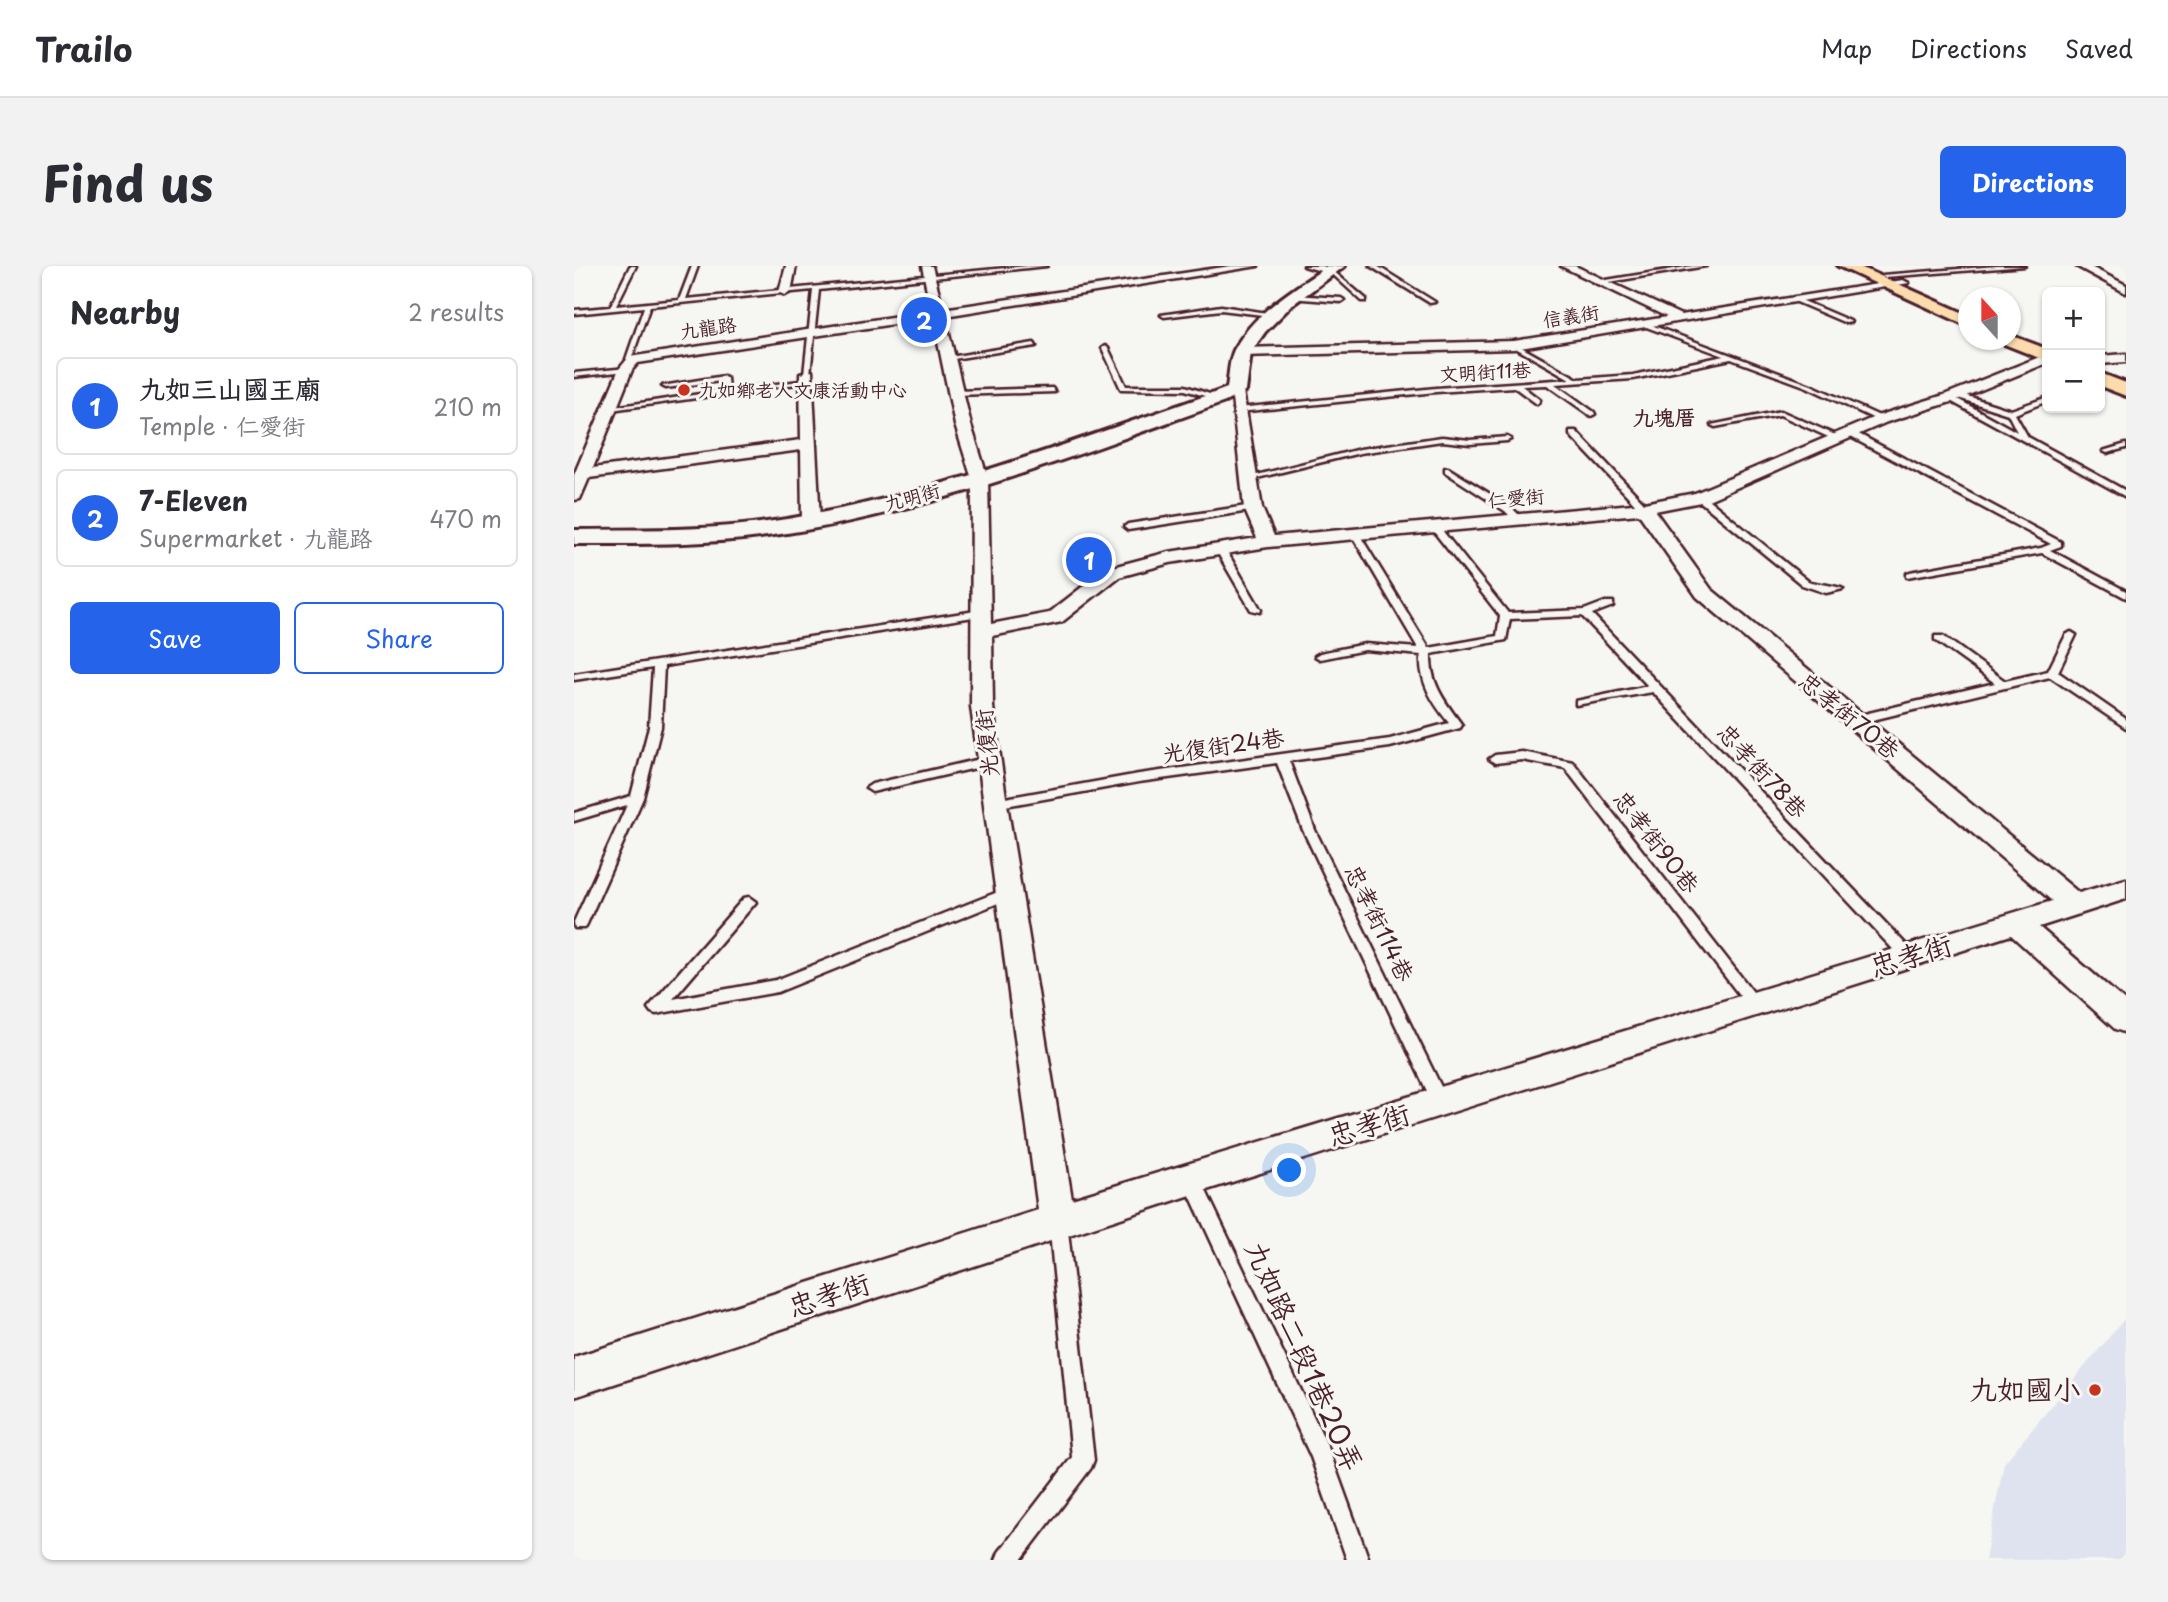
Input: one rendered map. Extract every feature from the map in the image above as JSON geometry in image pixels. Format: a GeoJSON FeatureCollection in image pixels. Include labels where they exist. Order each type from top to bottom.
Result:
{"type":"FeatureCollection","features":[{"type":"Feature","properties":{"kind":"main road"},"geometry":{"type":"LineString","coordinates":[[1845,266],[1958,307]]}},
{"type":"Feature","properties":{"kind":"main road"},"geometry":{"type":"LineString","coordinates":[[1866,266],[1958,315]]}},
{"type":"Feature","properties":{"kind":"main road"},"geometry":{"type":"LineString","coordinates":[[2021,333],[2042,343]]}},
{"type":"Feature","properties":{"kind":"main road"},"geometry":{"type":"LineString","coordinates":[[2021,345],[2042,355]]}},
{"type":"Feature","properties":{"kind":"main road"},"geometry":{"type":"LineString","coordinates":[[2105,369],[2126,378]]}},
{"type":"Feature","properties":{"kind":"main road"},"geometry":{"type":"LineString","coordinates":[[2105,381],[2126,390]]}},
{"type":"Feature","properties":{"kind":"street"},"geometry":{"type":"LineString","coordinates":[[785,292],[791,266]]}},
{"type":"Feature","properties":{"kind":"street","name":"九龍路"},"geometry":{"type":"LineString","coordinates":[[630,364],[812,332],[1253,266]]}},
{"type":"Feature","properties":{"kind":"street"},"geometry":{"type":"LineString","coordinates":[[1309,266],[1334,268]]}},
{"type":"Feature","properties":{"kind":"street"},"geometry":{"type":"LineString","coordinates":[[1566,266],[1677,317]]}},
{"type":"Feature","properties":{"kind":"street"},"geometry":{"type":"LineString","coordinates":[[2081,266],[2126,290]]}},
{"type":"Feature","properties":{"kind":"street"},"geometry":{"type":"LineString","coordinates":[[1268,542],[1253,508],[1231,400],[1242,352],[1271,314],[1334,268]]}},
{"type":"Feature","properties":{"kind":"street","name":"光復街"},"geometry":{"type":"LineString","coordinates":[[928,272],[955,393],[980,479],[982,707],[994,804],[1058,1222]]}},
{"type":"Feature","properties":{"kind":"street","name":"信義街"},"geometry":{"type":"LineString","coordinates":[[1242,352],[1514,345],[1891,281]]}},
{"type":"Feature","properties":{"kind":"street"},"geometry":{"type":"LineString","coordinates":[[2105,360],[2126,358]]}},
{"type":"Feature","properties":{"kind":"street","name":"仁愛街"},"geometry":{"type":"LineString","coordinates":[[982,622],[1055,618],[1112,573],[1169,558],[1268,542],[1644,508],[1700,497],[1882,419],[1953,396],[2042,359]]}},
{"type":"Feature","properties":{"kind":"street"},"geometry":{"type":"LineString","coordinates":[[574,495],[630,364]]}},
{"type":"Feature","properties":{"kind":"street"},"geometry":{"type":"LineString","coordinates":[[808,378],[811,521]]}},
{"type":"Feature","properties":{"kind":"street","name":"九明街"},"geometry":{"type":"LineString","coordinates":[[574,537],[695,536],[811,521],[980,479],[1231,400]]}},
{"type":"Feature","properties":{"kind":"street"},"geometry":{"type":"LineString","coordinates":[[583,474],[809,444]]}},
{"type":"Feature","properties":{"kind":"street","name":"忠孝街70巷"},"geometry":{"type":"LineString","coordinates":[[1644,508],[1704,593],[1781,661],[1856,720],[2074,904]]}},
{"type":"Feature","properties":{"kind":"street","name":"忠孝街"},"geometry":{"type":"LineString","coordinates":[[574,1377],[1191,1178],[1441,1103],[2126,889]]}},
{"type":"Feature","properties":{"kind":"street"},"geometry":{"type":"LineString","coordinates":[[2016,923],[2126,1020]]}},
{"type":"Feature","properties":{"kind":"lane"},"geometry":{"type":"LineString","coordinates":[[612,308],[634,266]]}},
{"type":"Feature","properties":{"kind":"lane"},"geometry":{"type":"LineString","coordinates":[[682,301],[695,266]]}},
{"type":"Feature","properties":{"kind":"lane"},"geometry":{"type":"LineString","coordinates":[[574,312],[816,289],[928,272],[1044,266]]}},
{"type":"Feature","properties":{"kind":"lane"},"geometry":{"type":"LineString","coordinates":[[1373,266],[1432,302]]}},
{"type":"Feature","properties":{"kind":"lane"},"geometry":{"type":"LineString","coordinates":[[1597,282],[1703,266]]}},
{"type":"Feature","properties":{"kind":"lane"},"geometry":{"type":"LineString","coordinates":[[1891,281],[2022,266]]}},
{"type":"Feature","properties":{"kind":"lane"},"geometry":{"type":"LineString","coordinates":[[1334,268],[1364,300]]}},
{"type":"Feature","properties":{"kind":"lane"},"geometry":{"type":"LineString","coordinates":[[611,408],[724,393],[808,378],[816,289]]}},
{"type":"Feature","properties":{"kind":"lane"},"geometry":{"type":"LineString","coordinates":[[1292,297],[1341,300]]}},
{"type":"Feature","properties":{"kind":"lane"},"geometry":{"type":"LineString","coordinates":[[1794,299],[1848,322]]}},
{"type":"Feature","properties":{"kind":"lane"},"geometry":{"type":"LineString","coordinates":[[574,375],[630,364],[628,358],[648,304]]}},
{"type":"Feature","properties":{"kind":"lane"},"geometry":{"type":"LineString","coordinates":[[1164,315],[1221,308],[1271,314]]}},
{"type":"Feature","properties":{"kind":"lane"},"geometry":{"type":"LineString","coordinates":[[1643,324],[1882,419]]}},
{"type":"Feature","properties":{"kind":"lane"},"geometry":{"type":"LineString","coordinates":[[947,358],[1034,345]]}},
{"type":"Feature","properties":{"kind":"lane"},"geometry":{"type":"LineString","coordinates":[[1514,345],[1575,379]]}},
{"type":"Feature","properties":{"kind":"lane"},"geometry":{"type":"LineString","coordinates":[[1105,348],[1123,388],[1185,388],[1231,400]]}},
{"type":"Feature","properties":{"kind":"lane","name":"文明街11巷"},"geometry":{"type":"LineString","coordinates":[[1231,400],[1517,386],[1575,379],[1633,377],[1731,357]]}},
{"type":"Feature","properties":{"kind":"lane"},"geometry":{"type":"LineString","coordinates":[[666,386],[724,379],[724,393]]}},
{"type":"Feature","properties":{"kind":"lane"},"geometry":{"type":"LineString","coordinates":[[1550,384],[1591,414]]}},
{"type":"Feature","properties":{"kind":"lane"},"geometry":{"type":"LineString","coordinates":[[1517,386],[1537,402]]}},
{"type":"Feature","properties":{"kind":"lane"},"geometry":{"type":"LineString","coordinates":[[955,393],[1052,390]]}},
{"type":"Feature","properties":{"kind":"lane"},"geometry":{"type":"LineString","coordinates":[[1953,396],[2011,413],[2042,400]]}},
{"type":"Feature","properties":{"kind":"lane"},"geometry":{"type":"LineString","coordinates":[[1953,396],[2126,494]]}},
{"type":"Feature","properties":{"kind":"lane"},"geometry":{"type":"LineString","coordinates":[[1715,425],[1781,413],[1844,435],[2058,544],[2043,550],[1910,575]]}},
{"type":"Feature","properties":{"kind":"lane"},"geometry":{"type":"LineString","coordinates":[[2011,413],[2025,439]]}},
{"type":"Feature","properties":{"kind":"lane"},"geometry":{"type":"LineString","coordinates":[[1573,433],[1644,508]]}},
{"type":"Feature","properties":{"kind":"lane"},"geometry":{"type":"LineString","coordinates":[[1249,478],[1360,451],[1442,439],[1470,442],[1507,439]]}},
{"type":"Feature","properties":{"kind":"lane"},"geometry":{"type":"LineString","coordinates":[[2107,451],[2126,446]]}},
{"type":"Feature","properties":{"kind":"lane"},"geometry":{"type":"LineString","coordinates":[[1448,470],[1508,509],[1518,519]]}},
{"type":"Feature","properties":{"kind":"lane"},"geometry":{"type":"LineString","coordinates":[[1700,497],[1805,583],[1826,590],[1838,589]]}},
{"type":"Feature","properties":{"kind":"lane"},"geometry":{"type":"LineString","coordinates":[[1128,527],[1253,508]]}},
{"type":"Feature","properties":{"kind":"lane"},"geometry":{"type":"LineString","coordinates":[[1320,656],[1365,647],[1426,653],[1502,638],[1505,616],[1434,526]]}},
{"type":"Feature","properties":{"kind":"lane"},"geometry":{"type":"LineString","coordinates":[[1355,534],[1426,653]]}},
{"type":"Feature","properties":{"kind":"lane"},"geometry":{"type":"LineString","coordinates":[[1222,550],[1256,610]]}},
{"type":"Feature","properties":{"kind":"lane"},"geometry":{"type":"LineString","coordinates":[[2043,550],[2126,595]]}},
{"type":"Feature","properties":{"kind":"lane"},"geometry":{"type":"LineString","coordinates":[[1505,616],[1585,613],[1609,604]]}},
{"type":"Feature","properties":{"kind":"lane","name":"忠孝街78巷"},"geometry":{"type":"LineString","coordinates":[[1585,613],[1909,957]]}},
{"type":"Feature","properties":{"kind":"lane"},"geometry":{"type":"LineString","coordinates":[[574,677],[659,662],[982,622]]}},
{"type":"Feature","properties":{"kind":"lane"},"geometry":{"type":"LineString","coordinates":[[2052,673],[2071,635]]}},
{"type":"Feature","properties":{"kind":"lane"},"geometry":{"type":"LineString","coordinates":[[1939,638],[2004,685]]}},
{"type":"Feature","properties":{"kind":"lane","name":"光復街24巷"},"geometry":{"type":"LineString","coordinates":[[994,804],[1139,778],[1390,743],[1456,725],[1438,701],[1423,670],[1426,653]]}},
{"type":"Feature","properties":{"kind":"lane"},"geometry":{"type":"LineString","coordinates":[[580,924],[625,831],[637,798],[656,725],[659,662]]}},
{"type":"Feature","properties":{"kind":"lane"},"geometry":{"type":"LineString","coordinates":[[1856,720],[2052,673],[2126,724]]}},
{"type":"Feature","properties":{"kind":"lane"},"geometry":{"type":"LineString","coordinates":[[1580,703],[1655,688]]}},
{"type":"Feature","properties":{"kind":"lane","name":"忠孝街90巷"},"geometry":{"type":"LineString","coordinates":[[1495,760],[1522,756],[1569,765],[1755,1005]]}},
{"type":"Feature","properties":{"kind":"lane","name":"忠孝街114巷"},"geometry":{"type":"LineString","coordinates":[[1282,759],[1309,830],[1441,1103]]}},
{"type":"Feature","properties":{"kind":"lane"},"geometry":{"type":"LineString","coordinates":[[872,788],[989,761]]}},
{"type":"Feature","properties":{"kind":"lane"},"geometry":{"type":"LineString","coordinates":[[574,817],[637,798]]}},
{"type":"Feature","properties":{"kind":"lane"},"geometry":{"type":"LineString","coordinates":[[749,902],[656,1008],[778,986],[1008,893]]}},
{"type":"Feature","properties":{"kind":"lane","name":"九如路二段1巷20弄"},"geometry":{"type":"LineString","coordinates":[[1191,1178],[1321,1454],[1358,1560]]}},
{"type":"Feature","properties":{"kind":"lane"},"geometry":{"type":"LineString","coordinates":[[1007,1560],[1083,1460],[1058,1222]]}},
{"type":"Feature","properties":{"kind":"shaded area","name":"九如國小"},"geometry":{"type":"Polygon","coordinates":[[[2126,1317],[2126,1560],[1985,1560],[2004,1463],[2126,1317]]]}},
{"type":"Feature","properties":{"kind":"place","name":"7-Eleven"},"geometry":{"type":"Point","coordinates":[924,320]}},
{"type":"Feature","properties":{"kind":"place","name":"九如鄉老人文康活動中心"},"geometry":{"type":"Point","coordinates":[684,390]}},
{"type":"Feature","properties":{"kind":"place","name":"九如三山國王廟"},"geometry":{"type":"Point","coordinates":[1089,560]}},
{"type":"Feature","properties":{"kind":"place","name":"九如國小"},"geometry":{"type":"Point","coordinates":[2095,1390]}},
{"type":"Feature","properties":{"kind":"district","name":"九塊厝"},"geometry":{"type":"Point","coordinates":[1664,418]}}]}
